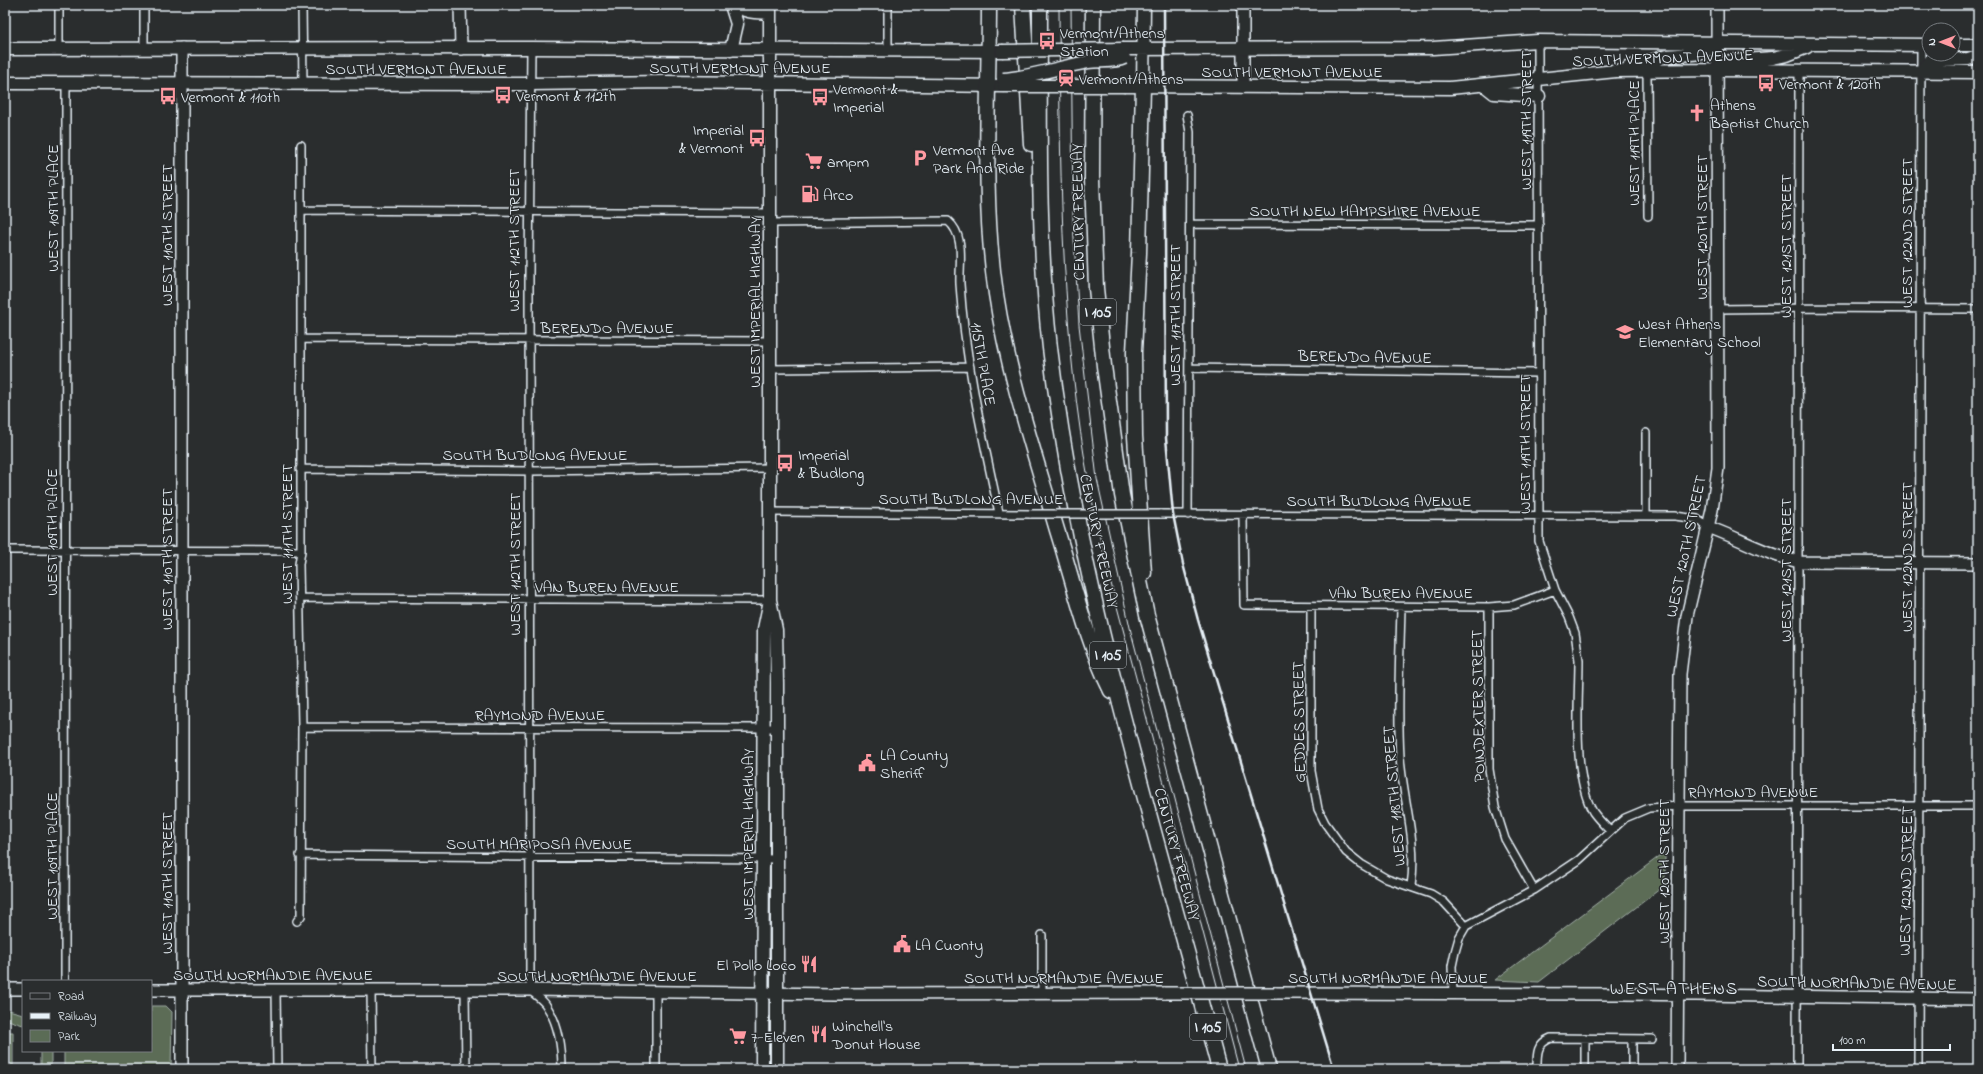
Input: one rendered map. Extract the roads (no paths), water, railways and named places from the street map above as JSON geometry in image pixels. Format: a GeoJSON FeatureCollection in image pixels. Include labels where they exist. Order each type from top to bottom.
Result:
{"type":"FeatureCollection","features":[{"type":"Feature","properties":{"kind":"highway"},"geometry":{"type":"LineString","coordinates":[[989,5],[996,51],[988,86],[989,193],[992,255],[1004,340],[1031,442],[1090,638],[1099,666],[1123,716]]}},
{"type":"Feature","properties":{"kind":"highway"},"geometry":{"type":"LineString","coordinates":[[1023,5],[1036,234],[1047,318]]}},
{"type":"Feature","properties":{"kind":"highway","name":"CENTURY FREEWAY"},"geometry":{"type":"LineString","coordinates":[[1041,5],[1041,216],[1047,318],[1064,446],[1078,525],[1123,716],[1219,1069]]}},
{"type":"Feature","properties":{"kind":"highway","name":"CENTURY FREEWAY"},"geometry":{"type":"LineString","coordinates":[[1093,5],[1092,179],[1096,288],[1112,432],[1122,495],[1148,615],[1269,1069]]}},
{"type":"Feature","properties":{"kind":"highway"},"geometry":{"type":"LineString","coordinates":[[1143,86],[1139,253],[1134,352],[1135,436],[1148,615]]}},
{"type":"Feature","properties":{"kind":"main road"},"geometry":{"type":"LineString","coordinates":[[731,5],[737,24],[731,50]]}},
{"type":"Feature","properties":{"kind":"main road"},"geometry":{"type":"LineString","coordinates":[[735,5],[742,10],[752,12],[770,9]]}},
{"type":"Feature","properties":{"kind":"main road"},"geometry":{"type":"LineString","coordinates":[[1143,86],[1144,5]]}},
{"type":"Feature","properties":{"kind":"main road","name":"WEST IMPERIAL HIGHWAY"},"geometry":{"type":"LineString","coordinates":[[770,9],[770,600],[776,630],[778,728],[776,993],[777,1069]]}},
{"type":"Feature","properties":{"kind":"main road","name":"SOUTH VERMONT AVENUE"},"geometry":{"type":"LineString","coordinates":[[5,49],[531,48],[1124,53],[1144,48],[1433,48],[1538,41],[1921,45]]}},
{"type":"Feature","properties":{"kind":"main road"},"geometry":{"type":"LineString","coordinates":[[1616,71],[1654,59],[1679,54],[1702,53],[1718,44]]}},
{"type":"Feature","properties":{"kind":"main road"},"geometry":{"type":"LineString","coordinates":[[1718,70],[1721,65],[1731,61],[1773,58],[1787,55],[1813,44]]}},
{"type":"Feature","properties":{"kind":"main road"},"geometry":{"type":"LineString","coordinates":[[1961,45],[1978,45]]}},
{"type":"Feature","properties":{"kind":"main road"},"geometry":{"type":"LineString","coordinates":[[1003,82],[1066,66],[1097,61],[1120,60],[1124,53]]}},
{"type":"Feature","properties":{"kind":"main road"},"geometry":{"type":"LineString","coordinates":[[1920,72],[1930,60],[1968,59],[1978,56]]}},
{"type":"Feature","properties":{"kind":"main road"},"geometry":{"type":"LineString","coordinates":[[1957,72],[1978,63]]}},
{"type":"Feature","properties":{"kind":"main road","name":"SOUTH VERMONT AVENUE"},"geometry":{"type":"LineString","coordinates":[[5,83],[770,83],[988,86],[1003,82],[1243,88],[1450,88],[1616,71],[1799,70],[1978,72]]}},
{"type":"Feature","properties":{"kind":"main road"},"geometry":{"type":"LineString","coordinates":[[1484,84],[1494,93],[1539,96]]}},
{"type":"Feature","properties":{"kind":"main road","name":"WEST IMPERIAL HIGHWAY"},"geometry":{"type":"LineString","coordinates":[[762,1069],[764,629],[770,600]]}},
{"type":"Feature","properties":{"kind":"main road"},"geometry":{"type":"LineString","coordinates":[[764,629],[771,651],[771,698],[777,706]]}},
{"type":"Feature","properties":{"kind":"street"},"geometry":{"type":"LineString","coordinates":[[59,5],[59,49]]}},
{"type":"Feature","properties":{"kind":"street"},"geometry":{"type":"LineString","coordinates":[[144,5],[144,48]]}},
{"type":"Feature","properties":{"kind":"street"},"geometry":{"type":"LineString","coordinates":[[302,5],[303,84]]}},
{"type":"Feature","properties":{"kind":"street"},"geometry":{"type":"LineString","coordinates":[[460,5],[461,49]]}},
{"type":"Feature","properties":{"kind":"street"},"geometry":{"type":"LineString","coordinates":[[888,5],[888,50]]}},
{"type":"Feature","properties":{"kind":"street"},"geometry":{"type":"LineString","coordinates":[[1243,5],[1243,88]]}},
{"type":"Feature","properties":{"kind":"street","name":"WEST 120TH STREET"},"geometry":{"type":"LineString","coordinates":[[1677,1069],[1680,674],[1687,616],[1708,527],[1718,468],[1717,5]]}},
{"type":"Feature","properties":{"kind":"street","name":"WEST 119TH STREET"},"geometry":{"type":"LineString","coordinates":[[1538,41],[1539,541],[1555,590],[1569,617],[1577,646],[1579,660],[1579,755],[1582,783],[1593,812],[1610,831]]}},
{"type":"Feature","properties":{"kind":"street","name":"WEST 110TH STREET"},"geometry":{"type":"LineString","coordinates":[[182,48],[182,1069]]}},
{"type":"Feature","properties":{"kind":"street","name":"WEST 112TH STREET"},"geometry":{"type":"LineString","coordinates":[[530,990],[529,212],[531,48]]}},
{"type":"Feature","properties":{"kind":"street","name":"WEST 122ND STREET"},"geometry":{"type":"LineString","coordinates":[[1918,1069],[1920,805],[1920,72],[1922,62]]}},
{"type":"Feature","properties":{"kind":"street","name":"WEST 121ST STREET"},"geometry":{"type":"LineString","coordinates":[[1797,1069],[1799,70]]}},
{"type":"Feature","properties":{"kind":"street","name":"WEST 119TH PLACE"},"geometry":{"type":"LineString","coordinates":[[1647,71],[1648,216]]}},
{"type":"Feature","properties":{"kind":"street","name":"WEST 109TH PLACE"},"geometry":{"type":"LineString","coordinates":[[65,980],[66,83]]}},
{"type":"Feature","properties":{"kind":"street","name":"WEST 117TH STREET"},"geometry":{"type":"LineString","coordinates":[[1187,116],[1190,132],[1190,368],[1188,515]]}},
{"type":"Feature","properties":{"kind":"street","name":"WEST 111TH STREET"},"geometry":{"type":"LineString","coordinates":[[297,921],[301,916],[300,855],[302,726],[299,564],[301,551],[301,145]]}},
{"type":"Feature","properties":{"kind":"street"},"geometry":{"type":"LineString","coordinates":[[301,210],[529,212],[770,218]]}},
{"type":"Feature","properties":{"kind":"street","name":"115TH PLACE"},"geometry":{"type":"LineString","coordinates":[[770,218],[948,221],[955,226],[960,243],[962,319],[999,514]]}},
{"type":"Feature","properties":{"kind":"street","name":"SOUTH NEW HAMPSHIRE AVENUE"},"geometry":{"type":"LineString","coordinates":[[1190,224],[1539,225]]}},
{"type":"Feature","properties":{"kind":"street"},"geometry":{"type":"LineString","coordinates":[[1717,309],[1978,309]]}},
{"type":"Feature","properties":{"kind":"street","name":"BERENDO AVENUE"},"geometry":{"type":"LineString","coordinates":[[301,339],[770,341]]}},
{"type":"Feature","properties":{"kind":"street"},"geometry":{"type":"LineString","coordinates":[[770,369],[970,367]]}},
{"type":"Feature","properties":{"kind":"street","name":"BERENDO AVENUE"},"geometry":{"type":"LineString","coordinates":[[1190,368],[1538,373]]}},
{"type":"Feature","properties":{"kind":"street"},"geometry":{"type":"LineString","coordinates":[[1646,433],[1646,516]]}},
{"type":"Feature","properties":{"kind":"street","name":"SOUTH BUDLONG AVENUE"},"geometry":{"type":"LineString","coordinates":[[300,469],[530,471],[770,468]]}},
{"type":"Feature","properties":{"kind":"street","name":"SOUTH BUDLONG AVENUE"},"geometry":{"type":"LineString","coordinates":[[770,512],[1538,517],[1646,516],[1697,519],[1708,527],[1735,536],[1771,554],[1799,562],[1978,563]]}},
{"type":"Feature","properties":{"kind":"street","name":"VAN BUREN AVENUE"},"geometry":{"type":"LineString","coordinates":[[1243,515],[1244,605],[1489,607],[1514,605],[1555,590]]}},
{"type":"Feature","properties":{"kind":"street"},"geometry":{"type":"LineString","coordinates":[[5,550],[301,551]]}},
{"type":"Feature","properties":{"kind":"street","name":"VAN BUREN AVENUE"},"geometry":{"type":"LineString","coordinates":[[300,598],[770,600]]}},
{"type":"Feature","properties":{"kind":"street","name":"GEDDES STREET"},"geometry":{"type":"LineString","coordinates":[[1311,606],[1311,771],[1318,809],[1334,837],[1346,852],[1361,864],[1387,879],[1431,894],[1444,902],[1466,926]]}},
{"type":"Feature","properties":{"kind":"street","name":"WEST 118TH STREET"},"geometry":{"type":"LineString","coordinates":[[1401,607],[1400,743],[1413,840],[1414,866],[1411,886]]}},
{"type":"Feature","properties":{"kind":"street","name":"POINDEXTER STREET"},"geometry":{"type":"LineString","coordinates":[[1489,607],[1490,777],[1495,807],[1505,839],[1534,890]]}},
{"type":"Feature","properties":{"kind":"street","name":"RAYMOND AVENUE"},"geometry":{"type":"LineString","coordinates":[[302,726],[778,728]]}},
{"type":"Feature","properties":{"kind":"street","name":"RAYMOND AVENUE"},"geometry":{"type":"LineString","coordinates":[[1466,926],[1534,890],[1579,860],[1625,818],[1649,808],[1680,806],[1798,805],[1978,806]]}},
{"type":"Feature","properties":{"kind":"street","name":"SOUTH MARIPOSA AVENUE"},"geometry":{"type":"LineString","coordinates":[[300,855],[777,859]]}},
{"type":"Feature","properties":{"kind":"street"},"geometry":{"type":"LineString","coordinates":[[1452,993],[1452,966],[1459,938],[1466,926]]}},
{"type":"Feature","properties":{"kind":"street"},"geometry":{"type":"LineString","coordinates":[[1042,935],[1042,992]]}},
{"type":"Feature","properties":{"kind":"street"},"geometry":{"type":"LineString","coordinates":[[5,989],[22,989]]}},
{"type":"Feature","properties":{"kind":"street","name":"SOUTH NORMANDIE AVENUE"},"geometry":{"type":"LineString","coordinates":[[152,990],[530,990],[762,993],[1452,993],[1978,999]]}},
{"type":"Feature","properties":{"kind":"street"},"geometry":{"type":"LineString","coordinates":[[276,990],[277,1069]]}},
{"type":"Feature","properties":{"kind":"street"},"geometry":{"type":"LineString","coordinates":[[372,990],[372,1069]]}},
{"type":"Feature","properties":{"kind":"street"},"geometry":{"type":"LineString","coordinates":[[530,990],[546,1004],[552,1014],[560,1040],[562,1069]]}},
{"type":"Feature","properties":{"kind":"street"},"geometry":{"type":"LineString","coordinates":[[466,991],[466,1069]]}},
{"type":"Feature","properties":{"kind":"street"},"geometry":{"type":"LineString","coordinates":[[656,992],[656,1069]]}},
{"type":"Feature","properties":{"kind":"street"},"geometry":{"type":"LineString","coordinates":[[1537,1069],[1537,1050],[1540,1044],[1551,1038],[1652,1039]]}},
{"type":"Feature","properties":{"kind":"street"},"geometry":{"type":"LineString","coordinates":[[1585,1038],[1585,1069]]}},
{"type":"Feature","properties":{"kind":"street"},"geometry":{"type":"LineString","coordinates":[[1632,1039],[1632,1069]]}},
{"type":"Feature","properties":{"kind":"tram line"},"geometry":{"type":"LineString","coordinates":[[1059,5],[1061,177],[1066,291],[1077,404],[1090,491],[1110,581],[1239,1069]]}},
{"type":"Feature","properties":{"kind":"tram line"},"geometry":{"type":"LineString","coordinates":[[1071,5],[1073,221],[1079,325],[1097,479],[1131,632],[1246,1069]]}},
{"type":"Feature","properties":{"kind":"railway"},"geometry":{"type":"LineString","coordinates":[[1164,5],[1166,438],[1173,514],[1183,564],[1198,620],[1334,1069]]}},
{"type":"Feature","properties":{"kind":"place","name":"Vermont/Athens Station"},"geometry":{"type":"Point","coordinates":[1047,41]}},
{"type":"Feature","properties":{"kind":"place","name":"Vermont/Athens"},"geometry":{"type":"Point","coordinates":[1066,78]}},
{"type":"Feature","properties":{"kind":"place","name":"Vermont & 120th"},"geometry":{"type":"Point","coordinates":[1766,83]}},
{"type":"Feature","properties":{"kind":"place","name":"Vermont & 112th"},"geometry":{"type":"Point","coordinates":[503,95]}},
{"type":"Feature","properties":{"kind":"place","name":"Vermont & 110th"},"geometry":{"type":"Point","coordinates":[168,96]}},
{"type":"Feature","properties":{"kind":"place","name":"Vermont & Imperial"},"geometry":{"type":"Point","coordinates":[820,97]}},
{"type":"Feature","properties":{"kind":"place","name":"Athens Baptist Church"},"geometry":{"type":"Point","coordinates":[1697,113]}},
{"type":"Feature","properties":{"kind":"place","name":"Imperial & Vermont"},"geometry":{"type":"Point","coordinates":[757,138]}},
{"type":"Feature","properties":{"kind":"place","name":"Vermont Ave Park And Ride"},"geometry":{"type":"Point","coordinates":[920,158]}},
{"type":"Feature","properties":{"kind":"place","name":"ampm"},"geometry":{"type":"Point","coordinates":[814,161]}},
{"type":"Feature","properties":{"kind":"place","name":"Arco"},"geometry":{"type":"Point","coordinates":[810,194]}},
{"type":"Feature","properties":{"kind":"place","name":"West Athens Elementary School"},"geometry":{"type":"Point","coordinates":[1625,332]}},
{"type":"Feature","properties":{"kind":"place","name":"Imperial & Budlong"},"geometry":{"type":"Point","coordinates":[785,463]}},
{"type":"Feature","properties":{"kind":"place","name":"LA County Sheriff"},"geometry":{"type":"Point","coordinates":[867,763]}},
{"type":"Feature","properties":{"kind":"place","name":"LA Cuonty"},"geometry":{"type":"Point","coordinates":[902,944]}},
{"type":"Feature","properties":{"kind":"place","name":"El Pollo Loco"},"geometry":{"type":"Point","coordinates":[809,964]}},
{"type":"Feature","properties":{"kind":"place","name":"Winchell's Donut House"},"geometry":{"type":"Point","coordinates":[819,1034]}},
{"type":"Feature","properties":{"kind":"place","name":"7-Eleven"},"geometry":{"type":"Point","coordinates":[738,1036]}},
{"type":"Feature","properties":{"kind":"district","name":"WEST ATHENS"},"geometry":{"type":"Point","coordinates":[1674,988]}}]}
